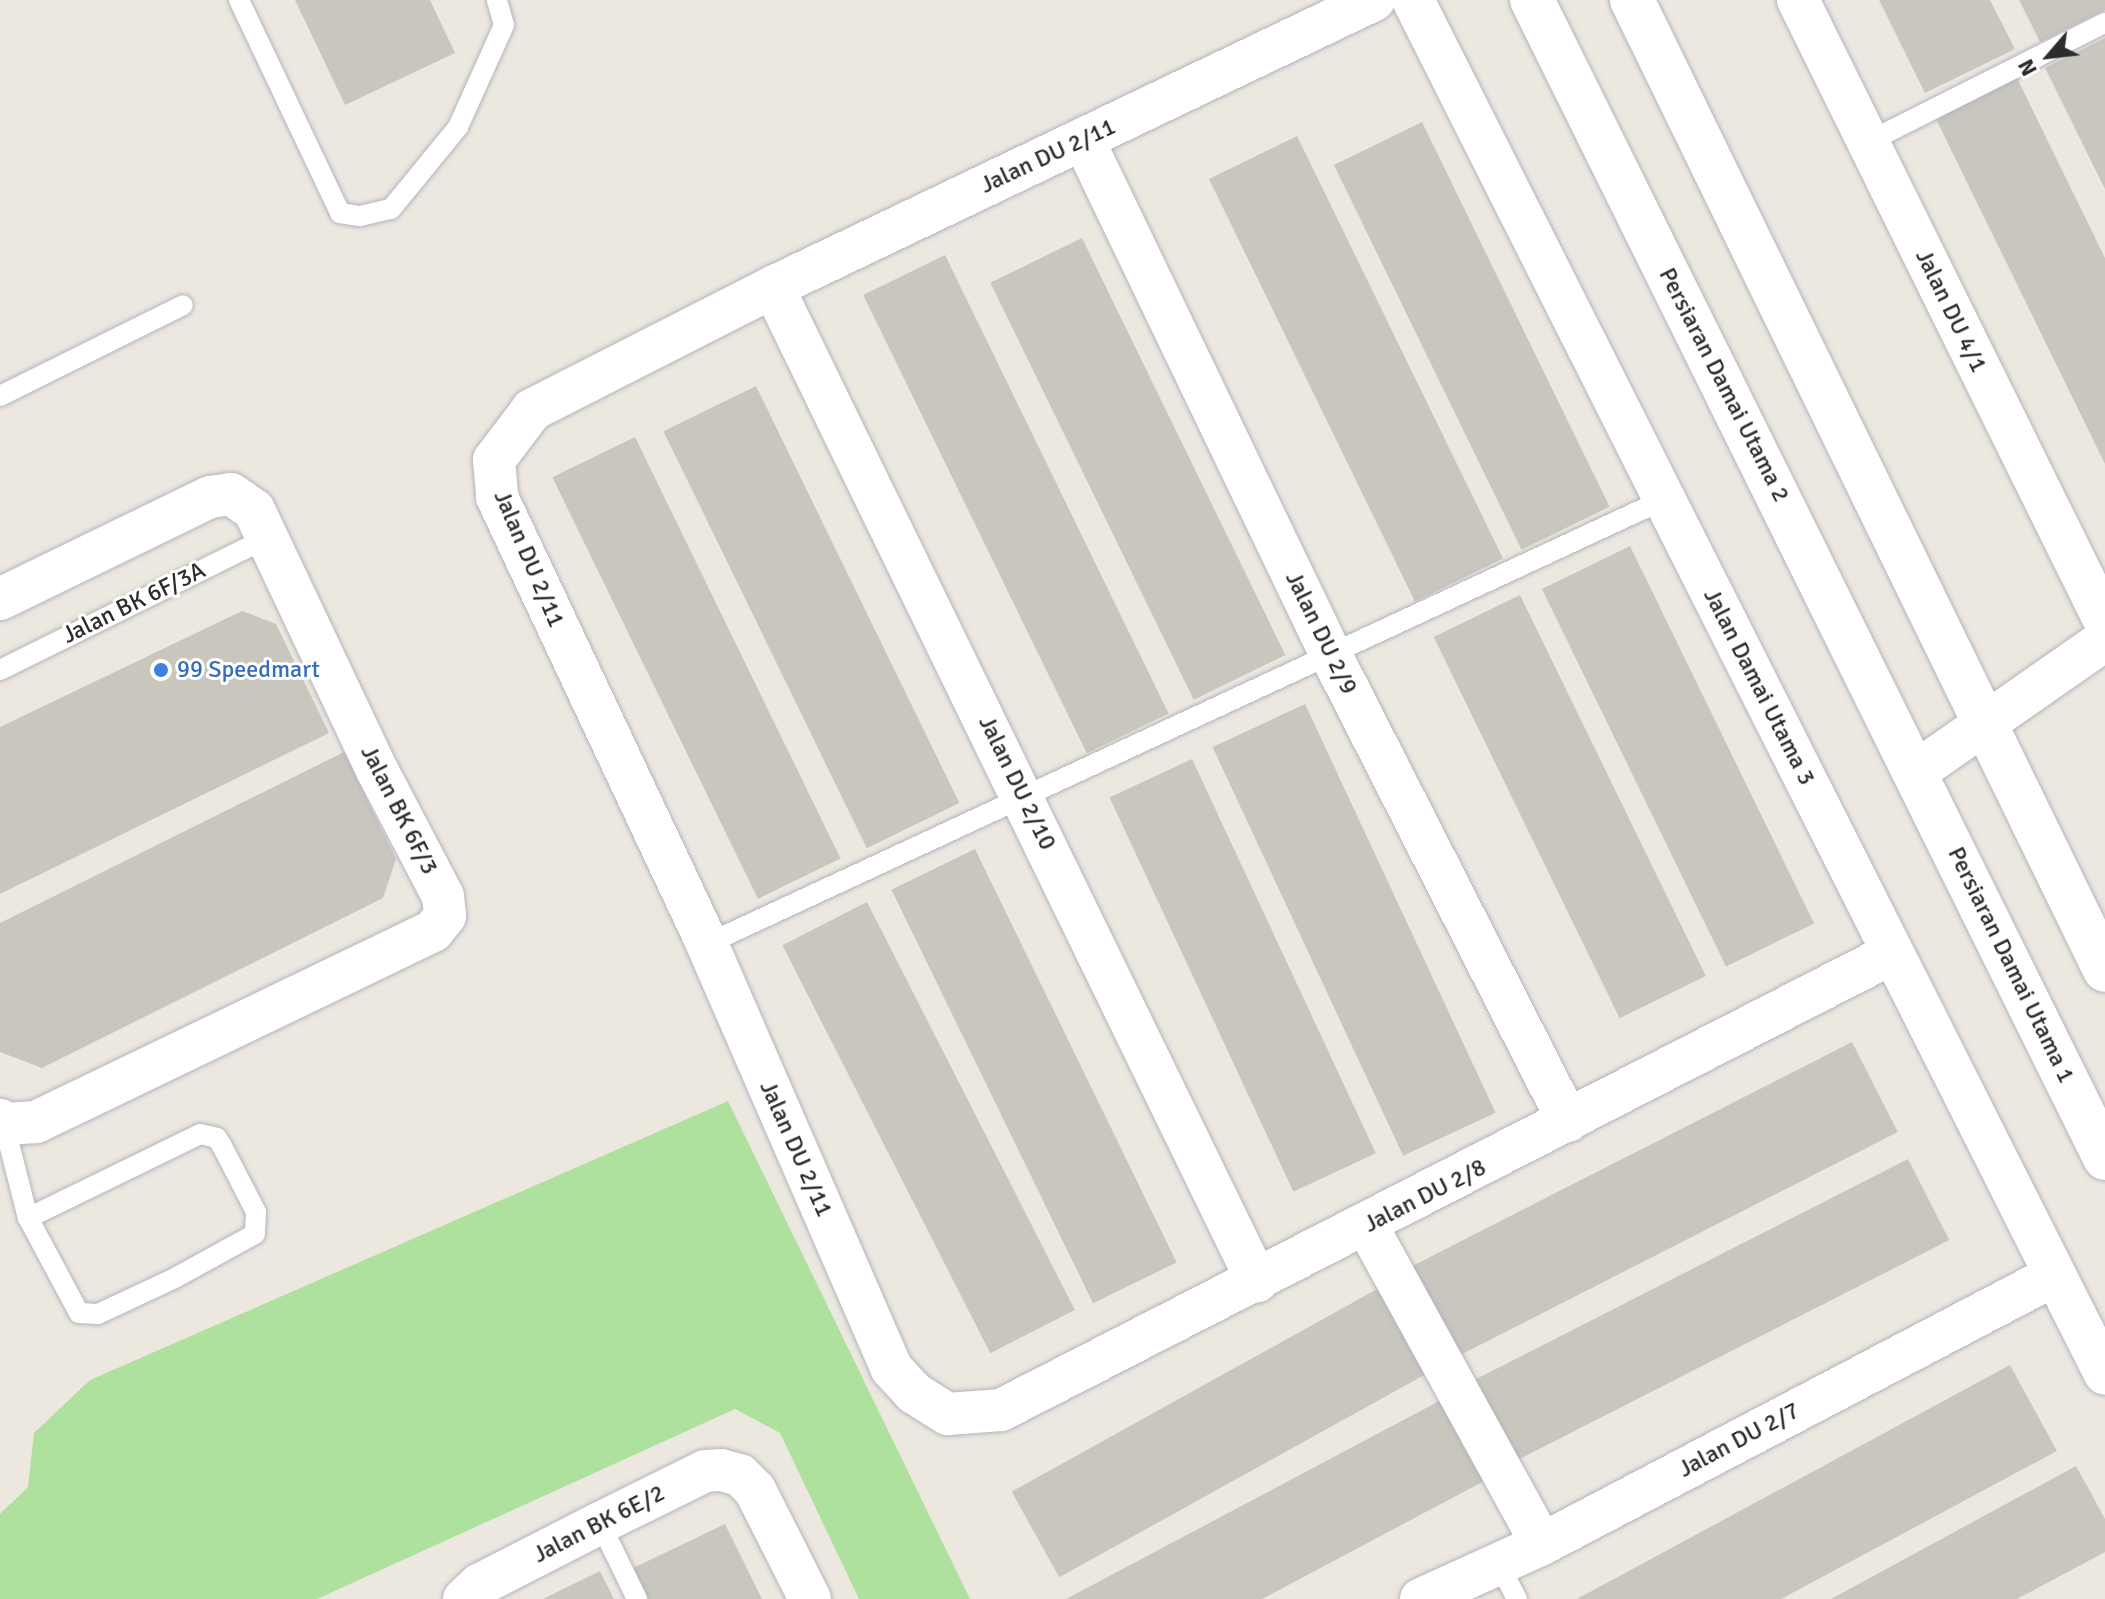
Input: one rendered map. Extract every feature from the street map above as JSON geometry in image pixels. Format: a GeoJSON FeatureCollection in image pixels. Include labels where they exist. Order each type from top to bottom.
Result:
{"type":"FeatureCollection","features":[{"type":"Feature","properties":{"kind":"street","name":"Jalan DU 2/11"},"geometry":{"type":"LineString","coordinates":[[948,1414],[914,1393],[891,1368],[707,944],[497,497],[494,460],[532,410],[773,287],[1374,0]]}},
{"type":"Feature","properties":{"kind":"street","name":"Jalan Damai Utama 3"},"geometry":{"type":"LineString","coordinates":[[1413,0],[2105,1374]]}},
{"type":"Feature","properties":{"kind":"street","name":"Persiaran Damai Utama 2"},"geometry":{"type":"LineString","coordinates":[[1532,0],[1917,771]]}},
{"type":"Feature","properties":{"kind":"street"},"geometry":{"type":"LineString","coordinates":[[1632,0],[2105,970]]}},
{"type":"Feature","properties":{"kind":"street","name":"Jalan DU 4/1"},"geometry":{"type":"LineString","coordinates":[[1798,0],[2105,622]]}},
{"type":"Feature","properties":{"kind":"street","name":"Jalan DU 2/9"},"geometry":{"type":"LineString","coordinates":[[1083,139],[1330,653],[1568,1121]]}},
{"type":"Feature","properties":{"kind":"street","name":"Jalan DU 2/10"},"geometry":{"type":"LineString","coordinates":[[773,287],[1257,1281]]}},
{"type":"Feature","properties":{"kind":"street","name":"Jalan BK 6F/3"},"geometry":{"type":"LineString","coordinates":[[0,599],[210,497],[231,494],[254,510],[377,770],[443,896],[445,916],[433,931],[36,1122],[2,1122]]}},
{"type":"Feature","properties":{"kind":"street"},"geometry":{"type":"LineString","coordinates":[[1917,771],[2105,640]]}},
{"type":"Feature","properties":{"kind":"street","name":"Persiaran Damai Utama 1"},"geometry":{"type":"LineString","coordinates":[[1917,771],[2105,1158]]}},
{"type":"Feature","properties":{"kind":"street","name":"Jalan DU 2/8"},"geometry":{"type":"LineString","coordinates":[[948,1414],[1001,1410],[1367,1226],[1893,953]]}},
{"type":"Feature","properties":{"kind":"street"},"geometry":{"type":"LineString","coordinates":[[1367,1226],[1542,1544]]}},
{"type":"Feature","properties":{"kind":"street","name":"Jalan DU 2/7"},"geometry":{"type":"LineString","coordinates":[[1421,1599],[1497,1561],[1542,1544],[2055,1275]]}},
{"type":"Feature","properties":{"kind":"street","name":"Jalan BK 6E/2"},"geometry":{"type":"LineString","coordinates":[[464,1599],[479,1585],[705,1471],[740,1475],[755,1490],[810,1599]]}},
{"type":"Feature","properties":{"kind":"lane"},"geometry":{"type":"LineString","coordinates":[[239,0],[340,213],[360,216],[391,209],[458,127],[504,25],[497,0]]}},
{"type":"Feature","properties":{"kind":"lane"},"geometry":{"type":"LineString","coordinates":[[1868,142],[2105,23]]}},
{"type":"Feature","properties":{"kind":"lane"},"geometry":{"type":"LineString","coordinates":[[0,396],[183,305]]}},
{"type":"Feature","properties":{"kind":"lane"},"geometry":{"type":"LineString","coordinates":[[707,944],[1025,800],[1330,653],[1665,499]]}},
{"type":"Feature","properties":{"kind":"lane","name":"Jalan BK 6F/3A"},"geometry":{"type":"LineString","coordinates":[[0,670],[269,537]]}},
{"type":"Feature","properties":{"kind":"lane"},"geometry":{"type":"LineString","coordinates":[[2,1122],[28,1218],[68,1299],[88,1316],[246,1242],[259,1223],[222,1146],[208,1134],[190,1137],[28,1218]]}},
{"type":"Feature","properties":{"kind":"lane"},"geometry":{"type":"LineString","coordinates":[[600,1523],[637,1599]]}},
{"type":"Feature","properties":{"kind":"lane"},"geometry":{"type":"LineString","coordinates":[[1497,1561],[1517,1599]]}},
{"type":"Feature","properties":{"kind":"green space"},"geometry":{"type":"Polygon","coordinates":[[[728,1101],[970,1599],[859,1599],[780,1433],[735,1409],[317,1599],[0,1599],[0,1514],[28,1487],[34,1433],[90,1380],[728,1101]]]}},
{"type":"Feature","properties":{"kind":"building"},"geometry":{"type":"Polygon","coordinates":[[[295,0],[430,0],[455,53],[345,105],[295,0]]]}},
{"type":"Feature","properties":{"kind":"building"},"geometry":{"type":"Polygon","coordinates":[[[1879,0],[1990,0],[2015,49],[1925,93],[1879,0]]]}},
{"type":"Feature","properties":{"kind":"building"},"geometry":{"type":"Polygon","coordinates":[[[2019,0],[2105,0],[2105,10],[2040,42],[2019,0]]]}},
{"type":"Feature","properties":{"kind":"building"},"geometry":{"type":"Polygon","coordinates":[[[2105,38],[2105,189],[2045,68],[2105,38]]]}},
{"type":"Feature","properties":{"kind":"building"},"geometry":{"type":"Polygon","coordinates":[[[2016,76],[2105,258],[2105,464],[1934,115],[2016,76]]]}},
{"type":"Feature","properties":{"kind":"building"},"geometry":{"type":"Polygon","coordinates":[[[1422,122],[1610,507],[1522,550],[1334,165],[1422,122]]]}},
{"type":"Feature","properties":{"kind":"building"},"geometry":{"type":"Polygon","coordinates":[[[1297,136],[1503,558],[1415,601],[1209,179],[1297,136]]]}},
{"type":"Feature","properties":{"kind":"building"},"geometry":{"type":"Polygon","coordinates":[[[1082,238],[1285,655],[1194,700],[990,283],[1082,238]]]}},
{"type":"Feature","properties":{"kind":"building"},"geometry":{"type":"Polygon","coordinates":[[[945,255],[1169,713],[1087,753],[863,295],[945,255]]]}},
{"type":"Feature","properties":{"kind":"building"},"geometry":{"type":"Polygon","coordinates":[[[756,386],[959,803],[867,848],[663,431],[756,386]]]}},
{"type":"Feature","properties":{"kind":"building"},"geometry":{"type":"Polygon","coordinates":[[[635,437],[841,859],[758,899],[552,477],[635,437]]]}},
{"type":"Feature","properties":{"kind":"building"},"geometry":{"type":"Polygon","coordinates":[[[1630,546],[1814,923],[1726,966],[1542,589],[1630,546]]]}},
{"type":"Feature","properties":{"kind":"building"},"geometry":{"type":"Polygon","coordinates":[[[1520,595],[1706,976],[1620,1018],[1434,637],[1520,595]]]}},
{"type":"Feature","properties":{"kind":"building"},"geometry":{"type":"Polygon","coordinates":[[[242,611],[276,624],[329,733],[0,894],[0,727],[242,611]]]}},
{"type":"Feature","properties":{"kind":"building"},"geometry":{"type":"Polygon","coordinates":[[[1305,704],[1496,1113],[1403,1156],[1213,747],[1305,704]]]}},
{"type":"Feature","properties":{"kind":"building"},"geometry":{"type":"Polygon","coordinates":[[[344,752],[396,859],[383,898],[42,1068],[0,1052],[0,923],[344,752]]]}},
{"type":"Feature","properties":{"kind":"building"},"geometry":{"type":"Polygon","coordinates":[[[1192,759],[1376,1153],[1293,1192],[1110,797],[1192,759]]]}},
{"type":"Feature","properties":{"kind":"building"},"geometry":{"type":"Polygon","coordinates":[[[975,849],[1177,1262],[1093,1303],[891,890],[975,849]]]}},
{"type":"Feature","properties":{"kind":"building"},"geometry":{"type":"Polygon","coordinates":[[[867,902],[1075,1310],[990,1353],[782,945],[867,902]]]}},
{"type":"Feature","properties":{"kind":"building"},"geometry":{"type":"Polygon","coordinates":[[[1852,1042],[1898,1132],[1451,1359],[1406,1269],[1852,1042]]]}},
{"type":"Feature","properties":{"kind":"building"},"geometry":{"type":"Polygon","coordinates":[[[1908,1159],[1949,1240],[1509,1464],[1468,1383],[1908,1159]]]}},
{"type":"Feature","properties":{"kind":"building"},"geometry":{"type":"Polygon","coordinates":[[[1379,1288],[1427,1374],[1059,1577],[1012,1492],[1379,1288]]]}},
{"type":"Feature","properties":{"kind":"building"},"geometry":{"type":"Polygon","coordinates":[[[2010,1365],[2057,1451],[1781,1599],[1577,1599],[2010,1365]]]}},
{"type":"Feature","properties":{"kind":"building"},"geometry":{"type":"Polygon","coordinates":[[[1445,1398],[1488,1479],[1262,1599],[1066,1599],[1445,1398]]]}},
{"type":"Feature","properties":{"kind":"building"},"geometry":{"type":"Polygon","coordinates":[[[2076,1466],[2105,1519],[2105,1552],[2017,1599],[1831,1599],[2076,1466]]]}},
{"type":"Feature","properties":{"kind":"building"},"geometry":{"type":"Polygon","coordinates":[[[725,1524],[762,1599],[644,1599],[629,1570],[725,1524]]]}},
{"type":"Feature","properties":{"kind":"building"},"geometry":{"type":"Polygon","coordinates":[[[600,1571],[614,1599],[543,1599],[600,1571]]]}},
{"type":"Feature","properties":{"kind":"place","name":"99 Speedmart"},"geometry":{"type":"Point","coordinates":[161,670]}}]}
